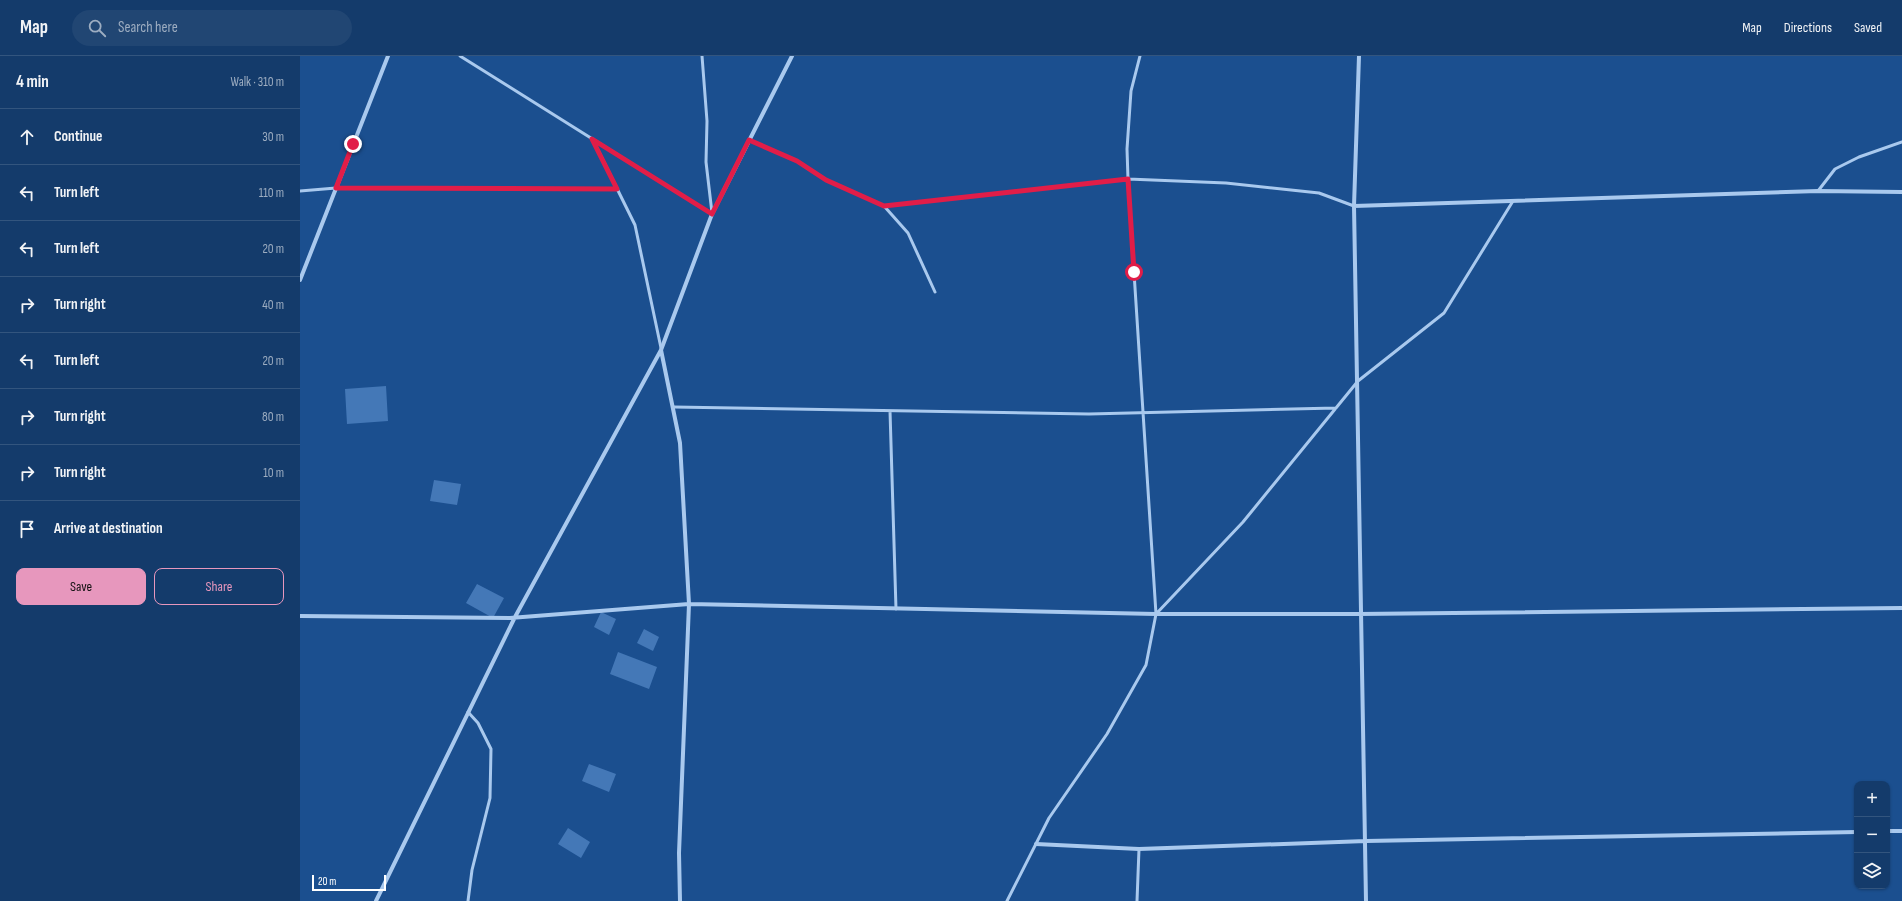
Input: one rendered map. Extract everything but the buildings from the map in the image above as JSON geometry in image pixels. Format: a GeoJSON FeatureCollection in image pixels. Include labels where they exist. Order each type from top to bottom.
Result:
{"type":"FeatureCollection","features":[{"type":"Feature","properties":{"kind":"street"},"geometry":{"type":"LineString","coordinates":[[300,280],[388,56]]}},
{"type":"Feature","properties":{"kind":"street"},"geometry":{"type":"LineString","coordinates":[[376,901],[515,617],[661,350],[712,214],[792,56]]}},
{"type":"Feature","properties":{"kind":"street"},"geometry":{"type":"LineString","coordinates":[[1359,56],[1354,206],[1366,901]]}},
{"type":"Feature","properties":{"kind":"street"},"geometry":{"type":"LineString","coordinates":[[1354,206],[1818,191],[1902,192]]}},
{"type":"Feature","properties":{"kind":"street"},"geometry":{"type":"LineString","coordinates":[[661,350],[674,407],[680,443],[689,604],[680,853],[680,901]]}},
{"type":"Feature","properties":{"kind":"street"},"geometry":{"type":"LineString","coordinates":[[300,616],[515,617],[689,604],[1156,614],[1362,614],[1902,608]]}},
{"type":"Feature","properties":{"kind":"street"},"geometry":{"type":"LineString","coordinates":[[1890,831],[1902,831]]}},
{"type":"Feature","properties":{"kind":"street"},"geometry":{"type":"LineString","coordinates":[[1036,844],[1139,849],[1366,841],[1854,832]]}},
{"type":"Feature","properties":{"kind":"lane"},"geometry":{"type":"LineString","coordinates":[[460,56],[712,214]]}},
{"type":"Feature","properties":{"kind":"lane"},"geometry":{"type":"LineString","coordinates":[[702,56],[707,121],[706,162],[712,214]]}},
{"type":"Feature","properties":{"kind":"lane"},"geometry":{"type":"LineString","coordinates":[[1007,901],[1049,818],[1107,734],[1146,665],[1156,614],[1127,149],[1131,91],[1140,56]]}},
{"type":"Feature","properties":{"kind":"lane"},"geometry":{"type":"LineString","coordinates":[[592,139],[635,225],[661,350]]}},
{"type":"Feature","properties":{"kind":"lane"},"geometry":{"type":"LineString","coordinates":[[749,140],[797,161],[826,180],[884,206],[908,233],[935,292]]}},
{"type":"Feature","properties":{"kind":"lane"},"geometry":{"type":"LineString","coordinates":[[1818,191],[1835,169],[1859,157],[1902,142]]}},
{"type":"Feature","properties":{"kind":"lane"},"geometry":{"type":"LineString","coordinates":[[884,206],[1128,179],[1226,183],[1319,193],[1354,206]]}},
{"type":"Feature","properties":{"kind":"lane"},"geometry":{"type":"LineString","coordinates":[[300,191],[336,188],[617,189]]}},
{"type":"Feature","properties":{"kind":"lane"},"geometry":{"type":"LineString","coordinates":[[1156,614],[1243,522],[1358,381],[1444,313],[1513,201]]}},
{"type":"Feature","properties":{"kind":"lane"},"geometry":{"type":"LineString","coordinates":[[674,407],[1089,414],[1336,408]]}},
{"type":"Feature","properties":{"kind":"lane"},"geometry":{"type":"LineString","coordinates":[[890,410],[896,609]]}},
{"type":"Feature","properties":{"kind":"lane"},"geometry":{"type":"LineString","coordinates":[[468,712],[478,723],[491,749],[491,763],[490,798],[472,870],[468,901]]}},
{"type":"Feature","properties":{"kind":"lane"},"geometry":{"type":"LineString","coordinates":[[1137,901],[1139,849]]}},
{"type":"Feature","properties":{"kind":"route"},"geometry":{"type":"LineString","coordinates":[[353,144],[336,188],[617,189],[592,139],[712,214],[749,140],[797,161],[826,180],[884,206],[1128,179],[1134,272]]}}]}
